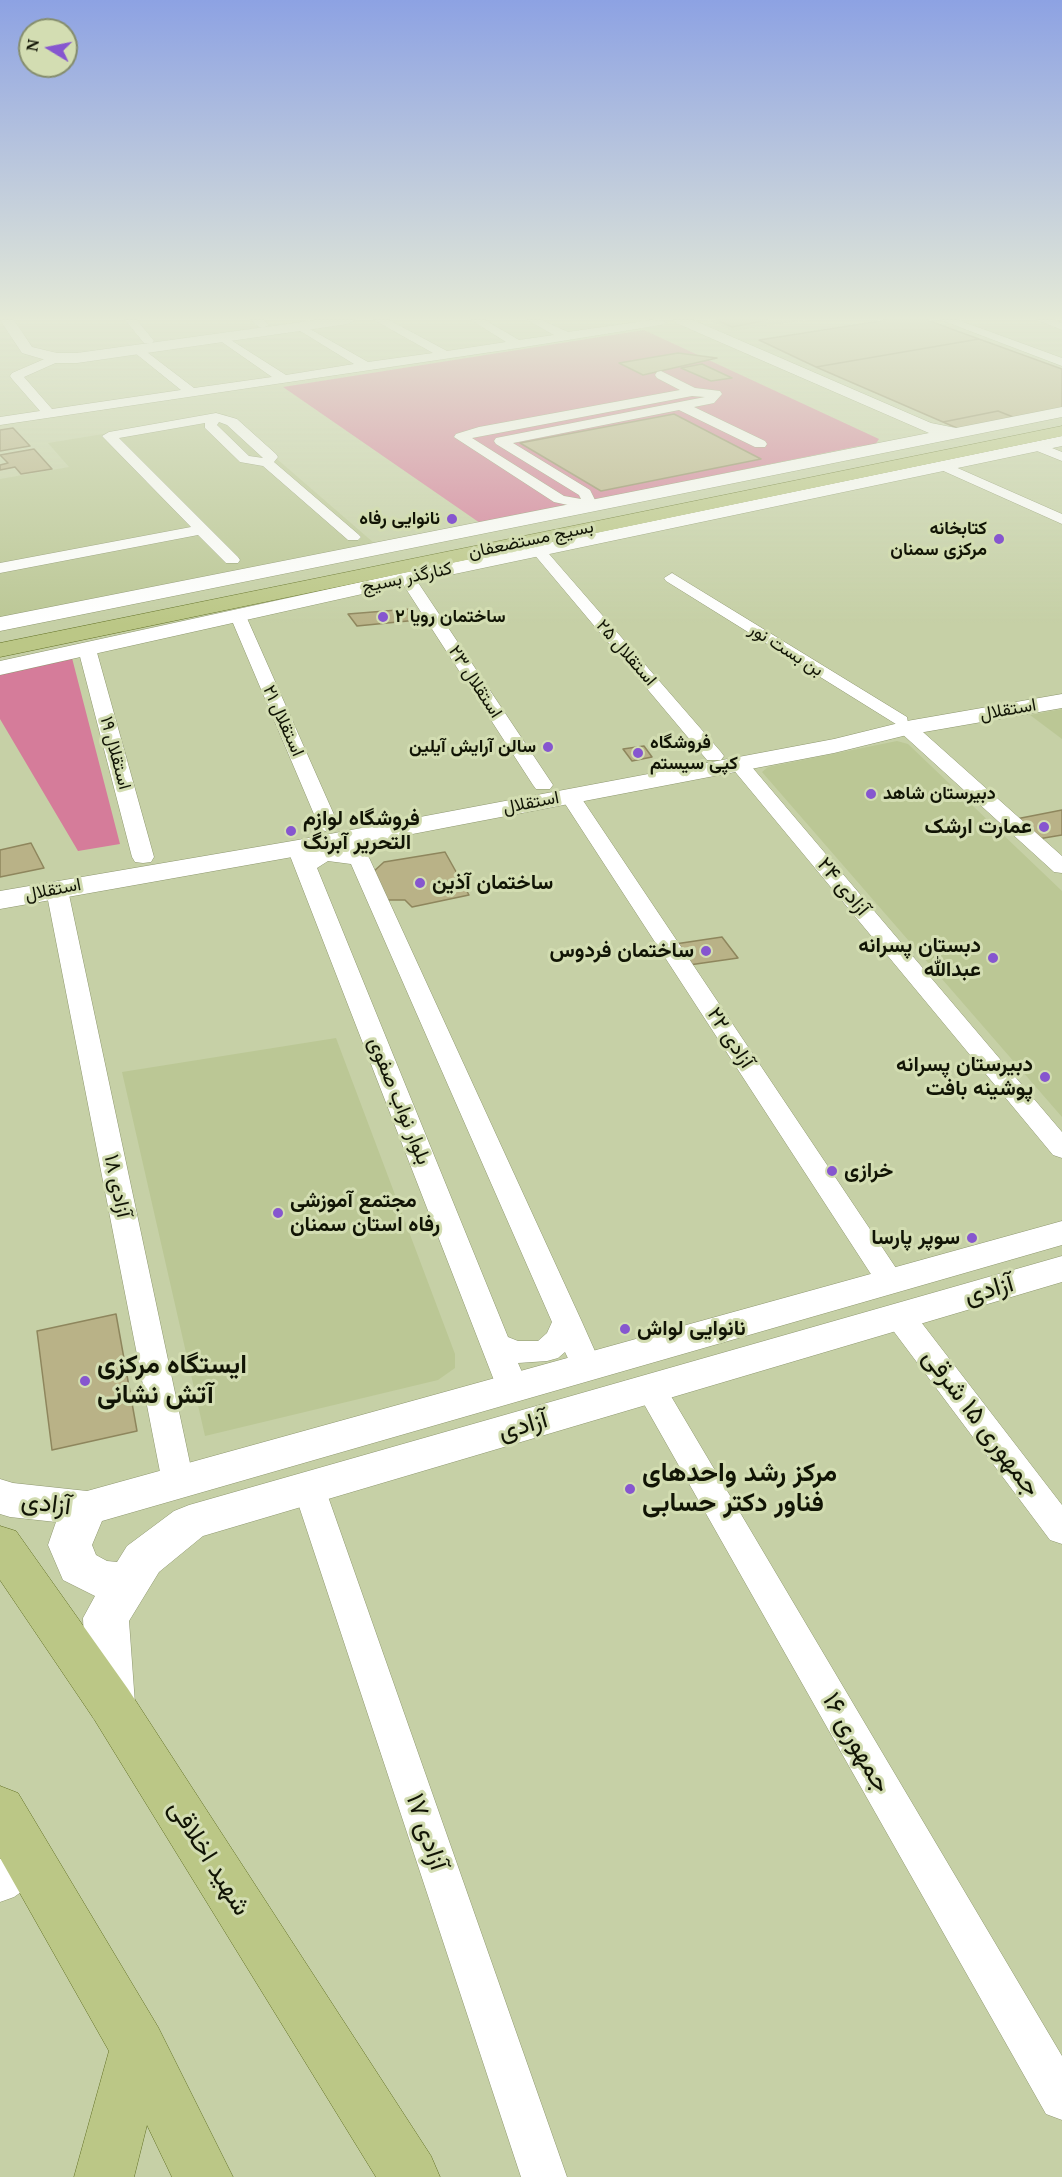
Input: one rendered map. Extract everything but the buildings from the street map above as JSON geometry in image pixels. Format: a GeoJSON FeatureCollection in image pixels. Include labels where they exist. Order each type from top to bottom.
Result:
{"type":"FeatureCollection","features":[{"type":"Feature","properties":{"kind":"main road","name":"بسیج مستضعفان"},"geometry":{"type":"LineString","coordinates":[[0,650],[883,451],[1053,422]]}},
{"type":"Feature","properties":{"kind":"main road","name":"بسیج مستضعفان"},"geometry":{"type":"LineString","coordinates":[[0,638],[339,573],[651,520],[1062,431]]}},
{"type":"Feature","properties":{"kind":"main road","name":"شهید اخلاقی"},"geometry":{"type":"LineString","coordinates":[[0,1544],[111,1704],[410,2177]]}},
{"type":"Feature","properties":{"kind":"main road"},"geometry":{"type":"LineString","coordinates":[[0,1810],[15,1872],[138,2047],[203,2177]]}},
{"type":"Feature","properties":{"kind":"main road"},"geometry":{"type":"LineString","coordinates":[[104,2177],[138,2047]]}},
{"type":"Feature","properties":{"kind":"street"},"geometry":{"type":"LineString","coordinates":[[190,422],[109,436],[232,560]]}},
{"type":"Feature","properties":{"kind":"street"},"geometry":{"type":"LineString","coordinates":[[231,422],[271,457],[267,463],[353,537]]}},
{"type":"Feature","properties":{"kind":"street"},"geometry":{"type":"LineString","coordinates":[[461,437],[479,431],[530,422]]}},
{"type":"Feature","properties":{"kind":"street"},"geometry":{"type":"LineString","coordinates":[[461,437],[501,441],[601,422]]}},
{"type":"Feature","properties":{"kind":"street"},"geometry":{"type":"LineString","coordinates":[[714,422],[760,444]]}},
{"type":"Feature","properties":{"kind":"street"},"geometry":{"type":"LineString","coordinates":[[874,422],[898,433],[903,440],[883,451]]}},
{"type":"Feature","properties":{"kind":"street"},"geometry":{"type":"LineString","coordinates":[[912,422],[927,428],[969,431]]}},
{"type":"Feature","properties":{"kind":"street","name":"کنارگذر بسیج"},"geometry":{"type":"LineString","coordinates":[[0,624],[591,506],[883,451],[1015,422]]}},
{"type":"Feature","properties":{"kind":"street"},"geometry":{"type":"LineString","coordinates":[[461,437],[559,500],[591,506]]}},
{"type":"Feature","properties":{"kind":"street"},"geometry":{"type":"LineString","coordinates":[[501,441],[585,493],[591,506]]}},
{"type":"Feature","properties":{"kind":"street","name":"کنارگذر بسیج"},"geometry":{"type":"LineString","coordinates":[[0,668],[538,550],[651,520],[1062,441]]}},
{"type":"Feature","properties":{"kind":"street"},"geometry":{"type":"LineString","coordinates":[[1037,446],[1062,457]]}},
{"type":"Feature","properties":{"kind":"street"},"geometry":{"type":"LineString","coordinates":[[944,465],[1062,520]]}},
{"type":"Feature","properties":{"kind":"street"},"geometry":{"type":"LineString","coordinates":[[0,568],[200,530]]}},
{"type":"Feature","properties":{"kind":"street","name":"استقلال ۲۵"},"geometry":{"type":"LineString","coordinates":[[538,550],[714,756]]}},
{"type":"Feature","properties":{"kind":"street","name":"استقلال ۲۳"},"geometry":{"type":"LineString","coordinates":[[407,578],[543,785]]}},
{"type":"Feature","properties":{"kind":"street","name":"بن بست نور"},"geometry":{"type":"LineString","coordinates":[[672,578],[904,725],[1062,867]]}},
{"type":"Feature","properties":{"kind":"street","name":"استقلال ۲۱"},"geometry":{"type":"LineString","coordinates":[[237,616],[346,841]]}},
{"type":"Feature","properties":{"kind":"street","name":"استقلال ۱۹"},"geometry":{"type":"LineString","coordinates":[[87,649],[143,856]]}},
{"type":"Feature","properties":{"kind":"street","name":"استقلال"},"geometry":{"type":"LineString","coordinates":[[432,814],[570,796],[834,746],[904,725],[1062,691]]}},
{"type":"Feature","properties":{"kind":"street","name":"استقلال"},"geometry":{"type":"LineString","coordinates":[[0,900],[57,890],[302,857],[432,814],[543,785],[1062,701]]}},
{"type":"Feature","properties":{"kind":"street","name":"آزادی ۲۴"},"geometry":{"type":"LineString","coordinates":[[739,764],[1062,1149]]}},
{"type":"Feature","properties":{"kind":"street","name":"آزادی ۲۲"},"geometry":{"type":"LineString","coordinates":[[570,796],[895,1299]]}},
{"type":"Feature","properties":{"kind":"street"},"geometry":{"type":"LineString","coordinates":[[346,841],[587,1367]]}},
{"type":"Feature","properties":{"kind":"street","name":"استقلال"},"geometry":{"type":"LineString","coordinates":[[0,882],[143,856],[346,841]]}},
{"type":"Feature","properties":{"kind":"street","name":"بلوار نواب صفوی"},"geometry":{"type":"LineString","coordinates":[[302,857],[513,1388]]}},
{"type":"Feature","properties":{"kind":"street","name":"آزادی ۱۸"},"geometry":{"type":"LineString","coordinates":[[57,890],[178,1482]]}},
{"type":"Feature","properties":{"kind":"street","name":"آزادی"},"geometry":{"type":"LineString","coordinates":[[0,1496],[10,1500],[87,1508],[587,1367],[895,1299],[1036,1265],[1062,1233]]}},
{"type":"Feature","properties":{"kind":"street","name":"آزادی"},"geometry":{"type":"LineString","coordinates":[[111,1704],[106,1618],[143,1559],[189,1522],[651,1389],[895,1299]]}},
{"type":"Feature","properties":{"kind":"street","name":"جمهوری ۱۵ شرقی"},"geometry":{"type":"LineString","coordinates":[[895,1299],[1062,1530]]}},
{"type":"Feature","properties":{"kind":"street"},"geometry":{"type":"LineString","coordinates":[[496,1344],[514,1352],[531,1353],[547,1350],[559,1340],[567,1322]]}},
{"type":"Feature","properties":{"kind":"street","name":"جمهوری ۱۶"},"geometry":{"type":"LineString","coordinates":[[651,1389],[1062,2097]]}},
{"type":"Feature","properties":{"kind":"street","name":"آزادی ۱۷"},"geometry":{"type":"LineString","coordinates":[[309,1488],[544,2177]]}},
{"type":"Feature","properties":{"kind":"street"},"geometry":{"type":"LineString","coordinates":[[87,1508],[76,1525],[70,1545],[79,1567],[98,1578],[128,1583]]}},
{"type":"Feature","properties":{"kind":"shaded area"},"geometry":{"type":"Polygon","coordinates":[[[179,422],[234,422],[374,543],[0,619],[0,479],[69,467],[48,443],[179,422]]]}},
{"type":"Feature","properties":{"kind":"shaded area"},"geometry":{"type":"Polygon","coordinates":[[[333,422],[841,422],[879,439],[875,445],[859,446],[480,523],[333,422]]]}},
{"type":"Feature","properties":{"kind":"shaded area"},"geometry":{"type":"Polygon","coordinates":[[[72,658],[120,844],[78,851],[0,719],[0,672],[72,658]]]}},
{"type":"Feature","properties":{"kind":"shaded area"},"geometry":{"type":"Polygon","coordinates":[[[1062,709],[1062,739],[1030,715],[1062,709]]]}},
{"type":"Feature","properties":{"kind":"shaded area","name":"دبستان پسرانه عبدالله"},"geometry":{"type":"Polygon","coordinates":[[[897,741],[908,744],[1062,891],[1062,1117],[762,772],[768,767],[897,741]]]}},
{"type":"Feature","properties":{"kind":"shaded area","name":"مجتمع آموزشی رفاه استان سمنان"},"geometry":{"type":"Polygon","coordinates":[[[336,1038],[455,1354],[455,1368],[438,1380],[205,1436],[122,1072],[336,1038]]]}},
{"type":"Feature","properties":{"kind":"place","name":"نانوایی رفاه"},"geometry":{"type":"Point","coordinates":[452,519]}},
{"type":"Feature","properties":{"kind":"place","name":"کتابخانه مرکزی سمنان"},"geometry":{"type":"Point","coordinates":[999,539]}},
{"type":"Feature","properties":{"kind":"place","name":"ساختمان رویا ۲"},"geometry":{"type":"Point","coordinates":[383,617]}},
{"type":"Feature","properties":{"kind":"place","name":"سالن آرایش آیلین"},"geometry":{"type":"Point","coordinates":[548,747]}},
{"type":"Feature","properties":{"kind":"place","name":"فروشگاه کپی سیستم"},"geometry":{"type":"Point","coordinates":[638,753]}},
{"type":"Feature","properties":{"kind":"place","name":"دبیرستان شاهد"},"geometry":{"type":"Point","coordinates":[871,794]}},
{"type":"Feature","properties":{"kind":"place","name":"عمارت ارشک"},"geometry":{"type":"Point","coordinates":[1044,827]}},
{"type":"Feature","properties":{"kind":"place","name":"فروشگاه لوازم التحریر آبرنگ"},"geometry":{"type":"Point","coordinates":[291,831]}},
{"type":"Feature","properties":{"kind":"place","name":"ساختمان آذین"},"geometry":{"type":"Point","coordinates":[420,883]}},
{"type":"Feature","properties":{"kind":"place","name":"ساختمان فردوس"},"geometry":{"type":"Point","coordinates":[706,951]}},
{"type":"Feature","properties":{"kind":"place","name":"دبستان پسرانه عبدالله"},"geometry":{"type":"Point","coordinates":[993,958]}},
{"type":"Feature","properties":{"kind":"place","name":"دبیرستان پسرانه پوشینه بافت"},"geometry":{"type":"Point","coordinates":[1045,1077]}},
{"type":"Feature","properties":{"kind":"place","name":"خرازی"},"geometry":{"type":"Point","coordinates":[832,1171]}},
{"type":"Feature","properties":{"kind":"place","name":"مجتمع آموزشی رفاه استان سمنان"},"geometry":{"type":"Point","coordinates":[278,1213]}},
{"type":"Feature","properties":{"kind":"place","name":"سوپر پارسا"},"geometry":{"type":"Point","coordinates":[972,1238]}},
{"type":"Feature","properties":{"kind":"place","name":"نانوایی لواش"},"geometry":{"type":"Point","coordinates":[625,1329]}},
{"type":"Feature","properties":{"kind":"place","name":"ایستگاه مرکزی آتش نشانی"},"geometry":{"type":"Point","coordinates":[85,1381]}},
{"type":"Feature","properties":{"kind":"place","name":"مرکز رشد واحدهای فناور دکتر حسابی"},"geometry":{"type":"Point","coordinates":[630,1489]}}]}
